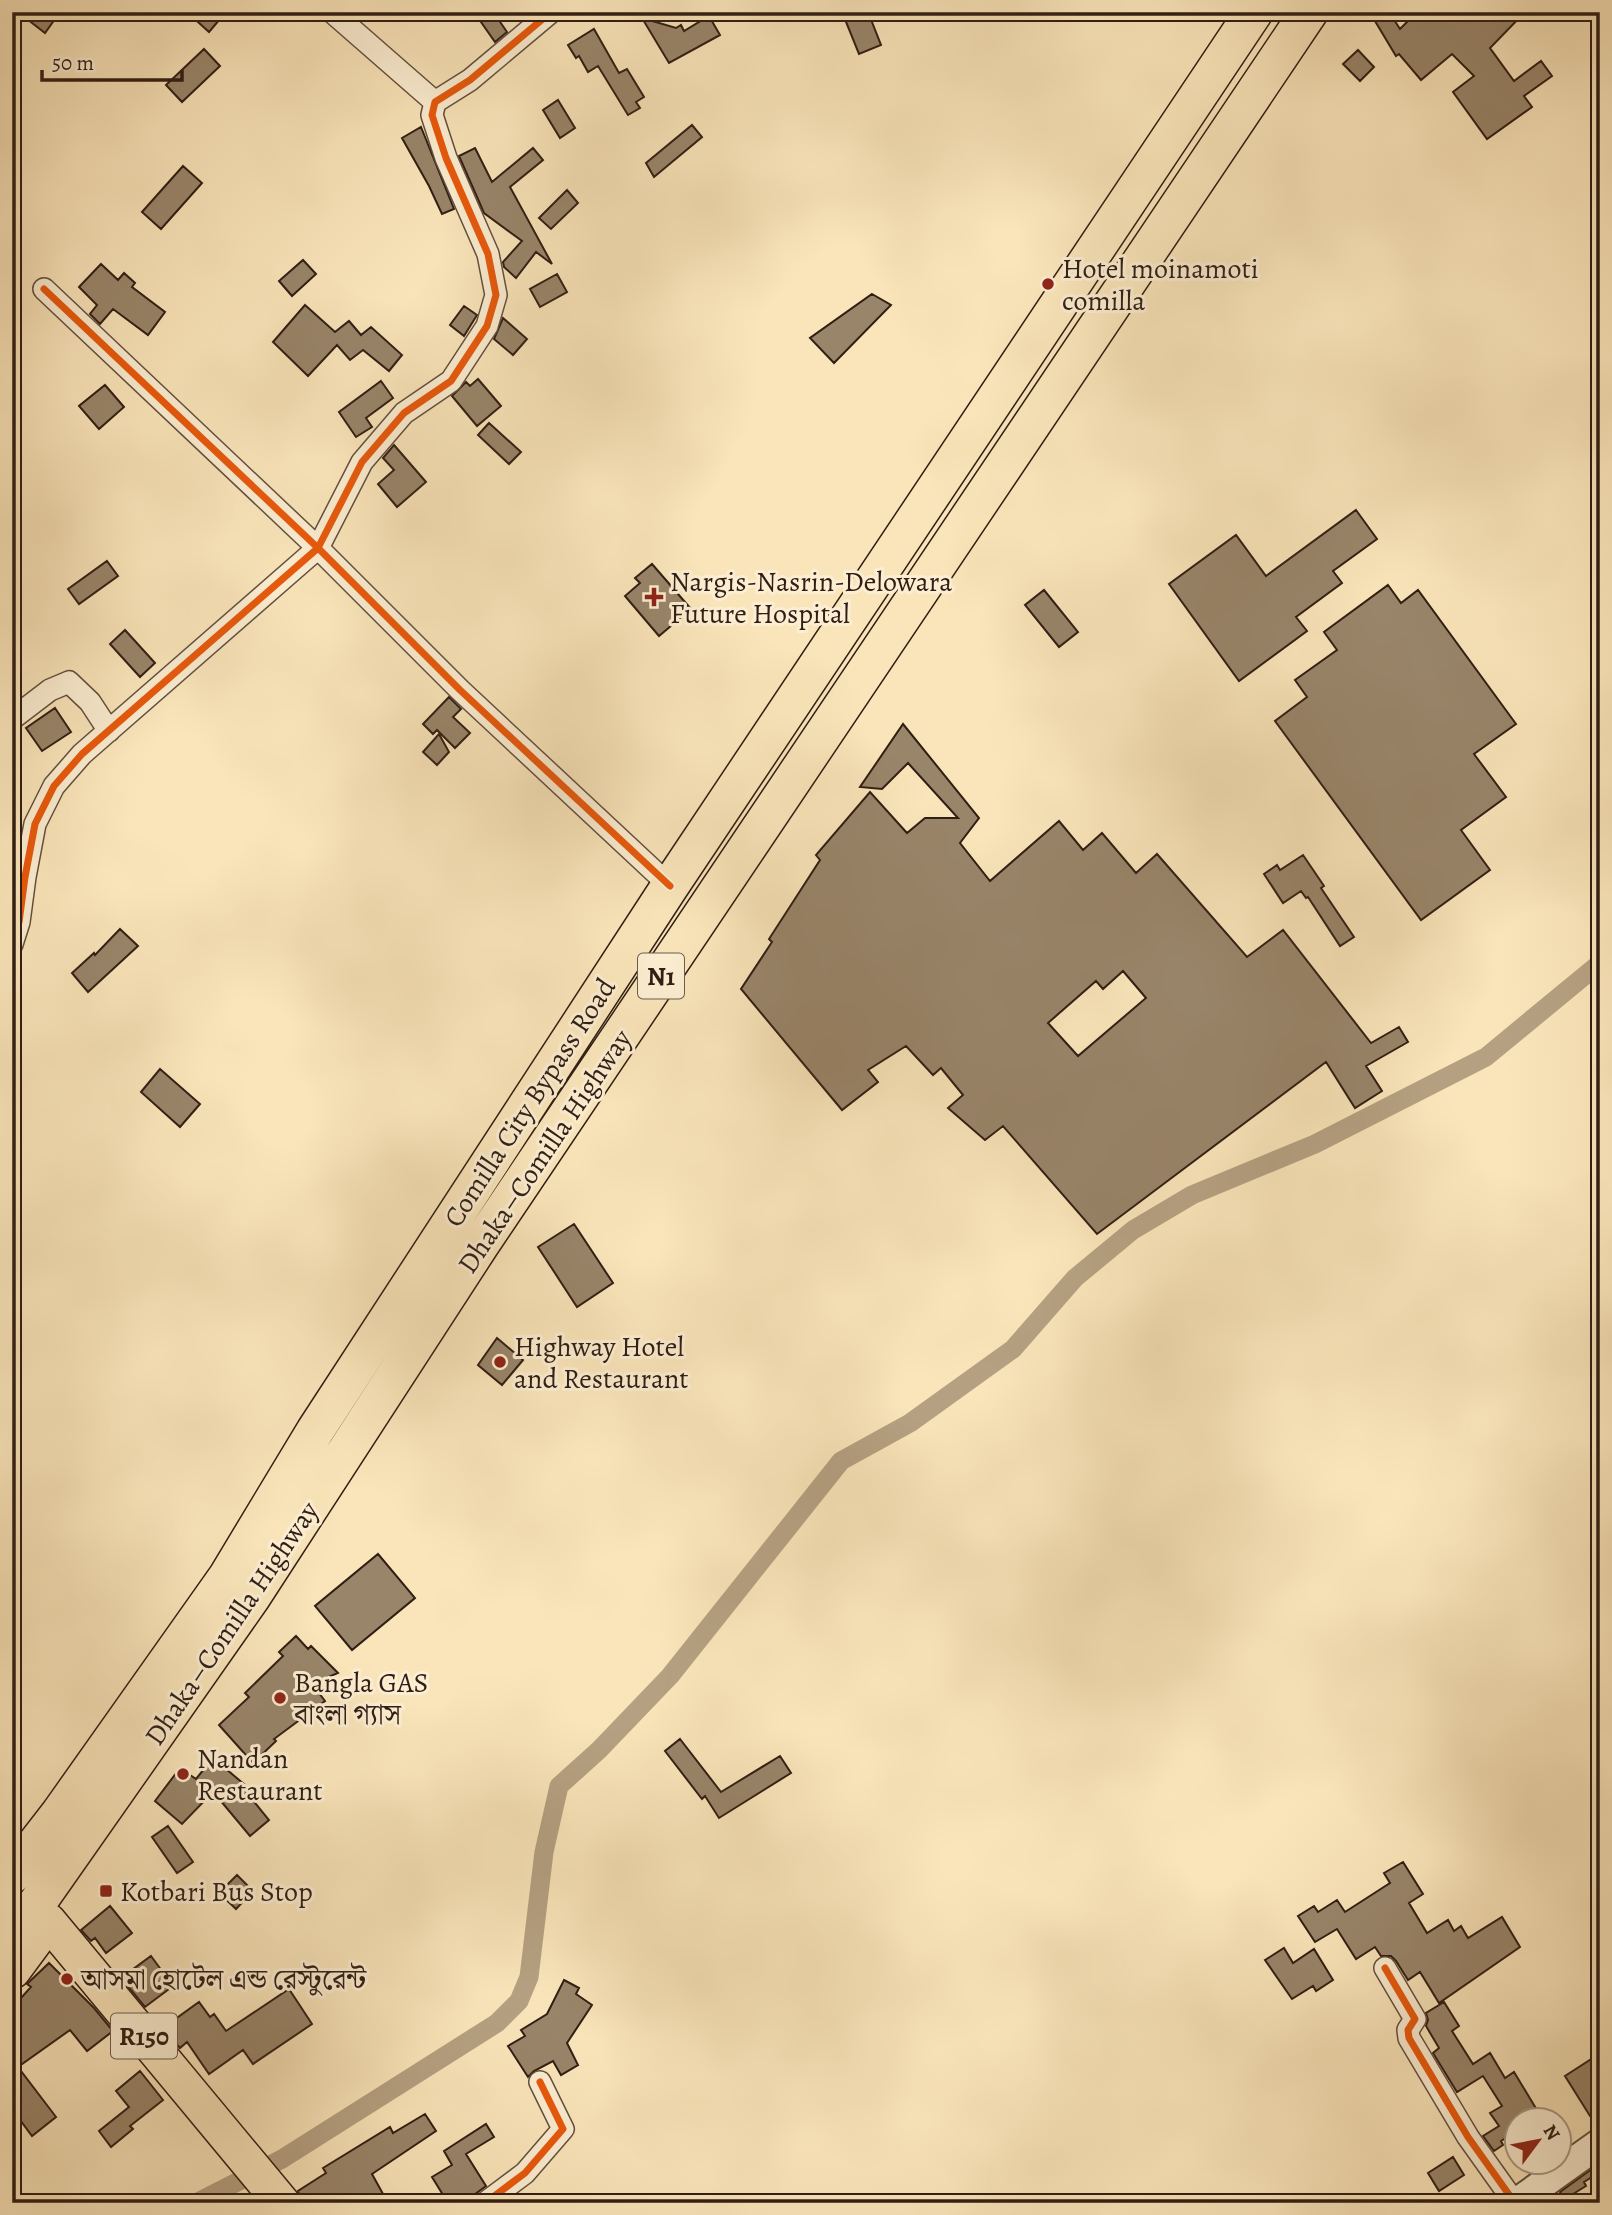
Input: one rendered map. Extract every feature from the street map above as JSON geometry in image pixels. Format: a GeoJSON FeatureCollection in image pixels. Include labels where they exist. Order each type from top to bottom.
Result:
{"type":"FeatureCollection","features":[{"type":"Feature","properties":{"kind":"highway","name":"Comilla City Bypass Road"},"geometry":{"type":"LineString","coordinates":[[12,1875],[68,1801],[226,1577],[262,1550],[323,1420],[670,886],[1254,12]]}},
{"type":"Feature","properties":{"kind":"highway","name":"Dhaka–Comilla Highway"},"geometry":{"type":"LineString","coordinates":[[12,1939],[262,1550],[488,1234],[1309,12]]}},
{"type":"Feature","properties":{"kind":"highway"},"geometry":{"type":"LineString","coordinates":[[12,1850],[231,1542],[262,1550],[284,1577],[273,1599],[12,1970]]}},
{"type":"Feature","properties":{"kind":"main road","name":"R150"},"geometry":{"type":"LineString","coordinates":[[48,1921],[279,2199]]}},
{"type":"Feature","properties":{"kind":"street"},"geometry":{"type":"LineString","coordinates":[[332,12],[435,102]]}},
{"type":"Feature","properties":{"kind":"street"},"geometry":{"type":"LineString","coordinates":[[12,944],[19,922],[35,824],[54,786],[82,754],[318,548],[362,462],[404,412],[451,382],[486,326],[496,295],[488,254],[446,158],[432,115],[435,102],[470,80],[551,12]]}},
{"type":"Feature","properties":{"kind":"street"},"geometry":{"type":"LineString","coordinates":[[44,289],[318,548],[460,690],[670,886]]}},
{"type":"Feature","properties":{"kind":"street"},"geometry":{"type":"LineString","coordinates":[[12,719],[50,690],[68,682],[90,702],[109,731]]}},
{"type":"Feature","properties":{"kind":"street"},"geometry":{"type":"LineString","coordinates":[[1385,1968],[1415,2019],[1408,2035],[1415,2049],[1468,2137],[1515,2203],[1600,2144]]}},
{"type":"Feature","properties":{"kind":"street"},"geometry":{"type":"LineString","coordinates":[[485,2203],[525,2173],[563,2129],[540,2082]]}},
{"type":"Feature","properties":{"kind":"building"},"geometry":{"type":"Polygon","coordinates":[[[18,12],[60,12],[45,33],[18,12]]]}},
{"type":"Feature","properties":{"kind":"building"},"geometry":{"type":"Polygon","coordinates":[[[187,12],[226,12],[209,32],[187,12]]]}},
{"type":"Feature","properties":{"kind":"building"},"geometry":{"type":"Polygon","coordinates":[[[842,12],[868,12],[881,45],[859,54],[842,12]]]}},
{"type":"Feature","properties":{"kind":"building"},"geometry":{"type":"Polygon","coordinates":[[[1389,12],[1400,29],[1417,12],[1525,12],[1490,48],[1514,81],[1541,61],[1552,76],[1524,96],[1532,107],[1487,139],[1453,92],[1474,76],[1452,54],[1421,80],[1399,54],[1396,56],[1375,21],[1389,12]]]}},
{"type":"Feature","properties":{"kind":"building"},"geometry":{"type":"Polygon","coordinates":[[[494,13],[507,32],[495,42],[481,22],[494,13]]]}},
{"type":"Feature","properties":{"kind":"building"},"geometry":{"type":"Polygon","coordinates":[[[709,16],[720,35],[669,63],[642,18],[676,28],[681,25],[684,31],[709,16]]]}},
{"type":"Feature","properties":{"kind":"building"},"geometry":{"type":"Polygon","coordinates":[[[594,29],[619,73],[627,69],[644,97],[636,102],[640,108],[628,115],[598,66],[588,72],[579,56],[576,58],[568,45],[594,29]]]}},
{"type":"Feature","properties":{"kind":"building"},"geometry":{"type":"Polygon","coordinates":[[[204,49],[220,66],[182,102],[166,85],[204,49]]]}},
{"type":"Feature","properties":{"kind":"building"},"geometry":{"type":"Polygon","coordinates":[[[1358,50],[1374,67],[1360,81],[1343,64],[1358,50]]]}},
{"type":"Feature","properties":{"kind":"building"},"geometry":{"type":"Polygon","coordinates":[[[558,100],[575,128],[560,138],[543,110],[558,100]]]}},
{"type":"Feature","properties":{"kind":"building"},"geometry":{"type":"Polygon","coordinates":[[[692,125],[702,137],[654,177],[646,163],[692,125]]]}},
{"type":"Feature","properties":{"kind":"building"},"geometry":{"type":"Polygon","coordinates":[[[421,127],[454,209],[442,214],[402,138],[421,127]]]}},
{"type":"Feature","properties":{"kind":"building"},"geometry":{"type":"Polygon","coordinates":[[[475,148],[492,182],[533,148],[543,160],[510,187],[552,264],[536,252],[516,278],[504,267],[503,262],[522,241],[484,213],[459,156],[475,148]]]}},
{"type":"Feature","properties":{"kind":"building"},"geometry":{"type":"Polygon","coordinates":[[[183,166],[202,183],[161,229],[142,212],[183,166]]]}},
{"type":"Feature","properties":{"kind":"building"},"geometry":{"type":"Polygon","coordinates":[[[567,190],[578,203],[551,229],[539,218],[567,190]]]}},
{"type":"Feature","properties":{"kind":"building"},"geometry":{"type":"Polygon","coordinates":[[[303,260],[316,274],[292,296],[279,281],[303,260]]]}},
{"type":"Feature","properties":{"kind":"building"},"geometry":{"type":"Polygon","coordinates":[[[101,264],[118,280],[124,273],[135,283],[132,287],[165,312],[148,335],[113,309],[100,324],[90,314],[97,305],[79,287],[101,264]]]}},
{"type":"Feature","properties":{"kind":"building"},"geometry":{"type":"Polygon","coordinates":[[[557,274],[567,292],[540,307],[530,289],[557,274]]]}},
{"type":"Feature","properties":{"kind":"building"},"geometry":{"type":"Polygon","coordinates":[[[872,294],[891,305],[834,363],[810,338],[872,294]]]}},
{"type":"Feature","properties":{"kind":"building"},"geometry":{"type":"Polygon","coordinates":[[[305,305],[335,332],[349,321],[361,335],[371,327],[402,355],[389,371],[363,350],[350,360],[337,345],[308,376],[273,342],[305,305]]]}},
{"type":"Feature","properties":{"kind":"building"},"geometry":{"type":"Polygon","coordinates":[[[464,306],[477,315],[464,336],[450,325],[464,306]]]}},
{"type":"Feature","properties":{"kind":"building"},"geometry":{"type":"Polygon","coordinates":[[[503,318],[527,339],[513,355],[494,339],[503,318]]]}},
{"type":"Feature","properties":{"kind":"building"},"geometry":{"type":"Polygon","coordinates":[[[478,379],[501,406],[477,426],[452,396],[466,382],[470,386],[478,379]]]}},
{"type":"Feature","properties":{"kind":"building"},"geometry":{"type":"Polygon","coordinates":[[[381,381],[393,398],[366,418],[372,427],[356,437],[339,412],[381,381]]]}},
{"type":"Feature","properties":{"kind":"building"},"geometry":{"type":"Polygon","coordinates":[[[105,385],[124,407],[99,429],[79,406],[105,385]]]}},
{"type":"Feature","properties":{"kind":"building"},"geometry":{"type":"Polygon","coordinates":[[[489,423],[521,452],[509,464],[478,435],[489,423]]]}},
{"type":"Feature","properties":{"kind":"building"},"geometry":{"type":"Polygon","coordinates":[[[394,445],[426,482],[397,507],[378,484],[394,470],[383,458],[394,445]]]}},
{"type":"Feature","properties":{"kind":"building"},"geometry":{"type":"Polygon","coordinates":[[[1356,510],[1377,539],[1333,571],[1342,583],[1296,617],[1307,631],[1239,681],[1169,584],[1236,535],[1266,576],[1356,510]]]}},
{"type":"Feature","properties":{"kind":"building"},"geometry":{"type":"Polygon","coordinates":[[[107,561],[118,576],[79,604],[68,589],[107,561]]]}},
{"type":"Feature","properties":{"kind":"building"},"geometry":{"type":"Polygon","coordinates":[[[652,564],[691,609],[659,636],[625,596],[640,583],[635,578],[652,564]]]}},
{"type":"Feature","properties":{"kind":"building"},"geometry":{"type":"Polygon","coordinates":[[[1388,585],[1401,603],[1418,590],[1516,724],[1474,754],[1506,797],[1461,830],[1490,870],[1421,920],[1275,721],[1307,697],[1295,680],[1337,650],[1324,632],[1388,585]]]}},
{"type":"Feature","properties":{"kind":"building"},"geometry":{"type":"Polygon","coordinates":[[[1044,590],[1078,632],[1059,647],[1025,605],[1044,590]]]}},
{"type":"Feature","properties":{"kind":"building"},"geometry":{"type":"Polygon","coordinates":[[[125,630],[155,663],[140,677],[110,644],[125,630]]]}},
{"type":"Feature","properties":{"kind":"building"},"geometry":{"type":"Polygon","coordinates":[[[449,697],[461,709],[453,717],[470,733],[455,748],[437,730],[433,734],[423,724],[449,697]]]}},
{"type":"Feature","properties":{"kind":"building"},"geometry":{"type":"Polygon","coordinates":[[[55,708],[71,732],[42,751],[26,728],[55,708]]]}},
{"type":"Feature","properties":{"kind":"building"},"geometry":{"type":"Polygon","coordinates":[[[903,724],[979,818],[960,843],[990,881],[1059,821],[1083,850],[1102,833],[1136,873],[1157,854],[1247,957],[1283,930],[1371,1043],[1399,1027],[1408,1042],[1366,1066],[1382,1091],[1355,1108],[1326,1062],[1097,1234],[1003,1126],[985,1140],[948,1108],[963,1095],[941,1068],[933,1075],[906,1046],[868,1070],[878,1082],[842,1110],[741,989],[772,942],[769,939],[820,860],[816,855],[870,792],[907,833],[925,818],[958,818],[908,763],[882,789],[860,787],[903,724]],[[1123,971],[1103,989],[1096,981],[1048,1023],[1078,1056],[1146,998],[1123,971]]]}},
{"type":"Feature","properties":{"kind":"building"},"geometry":{"type":"Polygon","coordinates":[[[439,734],[449,752],[437,765],[423,752],[439,734]]]}},
{"type":"Feature","properties":{"kind":"building"},"geometry":{"type":"Polygon","coordinates":[[[1303,855],[1324,886],[1321,888],[1354,937],[1340,946],[1308,897],[1301,891],[1283,903],[1264,874],[1277,865],[1280,870],[1303,855]]]}},
{"type":"Feature","properties":{"kind":"building"},"geometry":{"type":"Polygon","coordinates":[[[120,929],[138,946],[88,992],[72,973],[94,953],[95,955],[120,929]]]}},
{"type":"Feature","properties":{"kind":"building"},"geometry":{"type":"Polygon","coordinates":[[[160,1069],[200,1104],[180,1127],[141,1092],[160,1069]]]}},
{"type":"Feature","properties":{"kind":"building"},"geometry":{"type":"Polygon","coordinates":[[[574,1224],[613,1283],[577,1307],[538,1247],[574,1224]]]}},
{"type":"Feature","properties":{"kind":"building","name":"Highway Hotel and Restaurant"},"geometry":{"type":"Polygon","coordinates":[[[497,1338],[523,1360],[502,1385],[478,1365],[497,1338]]]}},
{"type":"Feature","properties":{"kind":"building"},"geometry":{"type":"Polygon","coordinates":[[[378,1554],[415,1598],[352,1650],[315,1606],[378,1554]]]}},
{"type":"Feature","properties":{"kind":"building"},"geometry":{"type":"Polygon","coordinates":[[[296,1636],[308,1649],[311,1646],[338,1673],[312,1684],[325,1701],[274,1739],[276,1741],[253,1763],[219,1725],[249,1697],[245,1693],[283,1656],[279,1652],[296,1636]]]}},
{"type":"Feature","properties":{"kind":"building"},"geometry":{"type":"Polygon","coordinates":[[[680,1739],[721,1792],[780,1756],[791,1773],[719,1818],[705,1796],[702,1799],[665,1751],[680,1739]]]}},
{"type":"Feature","properties":{"kind":"building"},"geometry":{"type":"Polygon","coordinates":[[[213,1758],[251,1790],[247,1793],[269,1820],[250,1836],[215,1794],[213,1797],[210,1795],[182,1824],[155,1801],[180,1768],[196,1779],[213,1758]]]}},
{"type":"Feature","properties":{"kind":"building"},"geometry":{"type":"Polygon","coordinates":[[[168,1826],[193,1862],[177,1873],[152,1837],[168,1826]]]}},
{"type":"Feature","properties":{"kind":"building"},"geometry":{"type":"Polygon","coordinates":[[[1403,1862],[1423,1894],[1409,1903],[1427,1933],[1448,1920],[1454,1931],[1461,1926],[1468,1938],[1502,1917],[1520,1947],[1439,2003],[1420,1972],[1408,1980],[1391,1956],[1381,1956],[1375,1947],[1356,1959],[1337,1929],[1315,1942],[1298,1916],[1314,1906],[1318,1912],[1337,1900],[1345,1912],[1390,1883],[1384,1873],[1403,1862]]]}},
{"type":"Feature","properties":{"kind":"building"},"geometry":{"type":"Polygon","coordinates":[[[237,1875],[253,1891],[236,1909],[219,1893],[237,1875]]]}},
{"type":"Feature","properties":{"kind":"building"},"geometry":{"type":"Polygon","coordinates":[[[110,1906],[132,1933],[106,1953],[95,1938],[91,1941],[81,1930],[110,1906]]]}},
{"type":"Feature","properties":{"kind":"building"},"geometry":{"type":"Polygon","coordinates":[[[1284,1948],[1293,1963],[1314,1949],[1333,1980],[1316,1991],[1313,1986],[1292,1999],[1265,1960],[1284,1948]]]}},
{"type":"Feature","properties":{"kind":"building"},"geometry":{"type":"Polygon","coordinates":[[[151,1956],[173,1986],[145,2007],[121,1978],[151,1956]]]}},
{"type":"Feature","properties":{"kind":"building"},"geometry":{"type":"Polygon","coordinates":[[[49,1963],[113,2031],[87,2051],[70,2030],[18,2067],[56,2117],[32,2136],[12,2109],[12,2008],[31,1987],[27,1984],[49,1963]]]}},
{"type":"Feature","properties":{"kind":"building"},"geometry":{"type":"Polygon","coordinates":[[[564,1980],[579,1988],[576,1994],[592,2005],[567,2043],[578,2065],[561,2075],[553,2061],[528,2077],[508,2046],[525,2036],[521,2030],[547,2014],[564,1980]]]}},
{"type":"Feature","properties":{"kind":"building"},"geometry":{"type":"Polygon","coordinates":[[[289,1989],[312,2024],[253,2064],[243,2050],[209,2074],[187,2042],[180,2048],[163,2028],[199,2002],[210,2017],[214,2014],[226,2031],[289,1989]]]}},
{"type":"Feature","properties":{"kind":"building"},"geometry":{"type":"Polygon","coordinates":[[[1444,2002],[1459,2026],[1452,2031],[1473,2064],[1490,2053],[1505,2078],[1514,2072],[1535,2106],[1504,2106],[1504,2139],[1501,2141],[1503,2145],[1494,2151],[1483,2136],[1499,2126],[1490,2113],[1502,2106],[1483,2076],[1457,2092],[1433,2053],[1439,2048],[1426,2026],[1426,2013],[1444,2002]]]}},
{"type":"Feature","properties":{"kind":"building"},"geometry":{"type":"Polygon","coordinates":[[[1593,2058],[1600,2069],[1600,2110],[1590,2116],[1565,2076],[1593,2058]]]}},
{"type":"Feature","properties":{"kind":"building"},"geometry":{"type":"Polygon","coordinates":[[[140,2071],[163,2100],[130,2126],[133,2129],[111,2147],[99,2131],[129,2107],[116,2091],[140,2071]]]}},
{"type":"Feature","properties":{"kind":"building"},"geometry":{"type":"Polygon","coordinates":[[[425,2114],[436,2131],[372,2174],[388,2203],[302,2203],[298,2191],[326,2173],[323,2168],[390,2127],[393,2133],[425,2114]]]}},
{"type":"Feature","properties":{"kind":"building"},"geometry":{"type":"Polygon","coordinates":[[[486,2124],[494,2137],[466,2154],[486,2186],[463,2203],[448,2203],[432,2177],[452,2165],[444,2151],[486,2124]]]}},
{"type":"Feature","properties":{"kind":"building"},"geometry":{"type":"Polygon","coordinates":[[[1453,2157],[1464,2175],[1439,2191],[1428,2173],[1453,2157]]]}},
{"type":"Feature","properties":{"kind":"building"},"geometry":{"type":"Polygon","coordinates":[[[1596,2166],[1600,2172],[1584,2182],[1586,2186],[1565,2199],[1560,2192],[1596,2166]]]}},
{"type":"Feature","properties":{"kind":"waterway"},"geometry":{"type":"LineString","coordinates":[[196,2203],[282,2159],[497,2023],[519,2001],[529,1977],[544,1852],[559,1786],[599,1750],[670,1676],[841,1461],[910,1423],[1013,1349],[1075,1278],[1133,1230],[1192,1195],[1315,1144],[1486,1057],[1600,963]]}},
{"type":"Feature","properties":{"kind":"cycle path"},"geometry":{"type":"LineString","coordinates":[[44,289],[318,548],[362,462],[404,413],[451,381],[487,326],[496,295],[488,254],[446,158],[432,115],[435,102],[470,80],[551,12]]}},
{"type":"Feature","properties":{"kind":"cycle path"},"geometry":{"type":"LineString","coordinates":[[12,944],[19,922],[35,824],[54,786],[82,754],[318,548],[460,690],[670,886]]}},
{"type":"Feature","properties":{"kind":"cycle path"},"geometry":{"type":"LineString","coordinates":[[1385,1968],[1415,2019],[1408,2030],[1409,2038],[1468,2137],[1515,2203]]}},
{"type":"Feature","properties":{"kind":"cycle path"},"geometry":{"type":"LineString","coordinates":[[485,2203],[525,2173],[563,2129],[540,2082]]}},
{"type":"Feature","properties":{"kind":"place","name":"Hotel moinamoti comilla"},"geometry":{"type":"Point","coordinates":[1048,284]}},
{"type":"Feature","properties":{"kind":"place","name":"Nargis-Nasrin-Delowara Future Hospital"},"geometry":{"type":"Point","coordinates":[654,597]}},
{"type":"Feature","properties":{"kind":"place","name":"Highway Hotel and Restaurant"},"geometry":{"type":"Point","coordinates":[500,1362]}},
{"type":"Feature","properties":{"kind":"place","name":"Bangla GAS বাংলা গ্যাস"},"geometry":{"type":"Point","coordinates":[280,1698]}},
{"type":"Feature","properties":{"kind":"place","name":"Nandan Restaurant"},"geometry":{"type":"Point","coordinates":[183,1774]}},
{"type":"Feature","properties":{"kind":"place","name":"Kotbari Bus Stop"},"geometry":{"type":"Point","coordinates":[106,1891]}},
{"type":"Feature","properties":{"kind":"place","name":"আসমা হোটেল এন্ড রেস্টুরেন্ট"},"geometry":{"type":"Point","coordinates":[67,1979]}}]}
